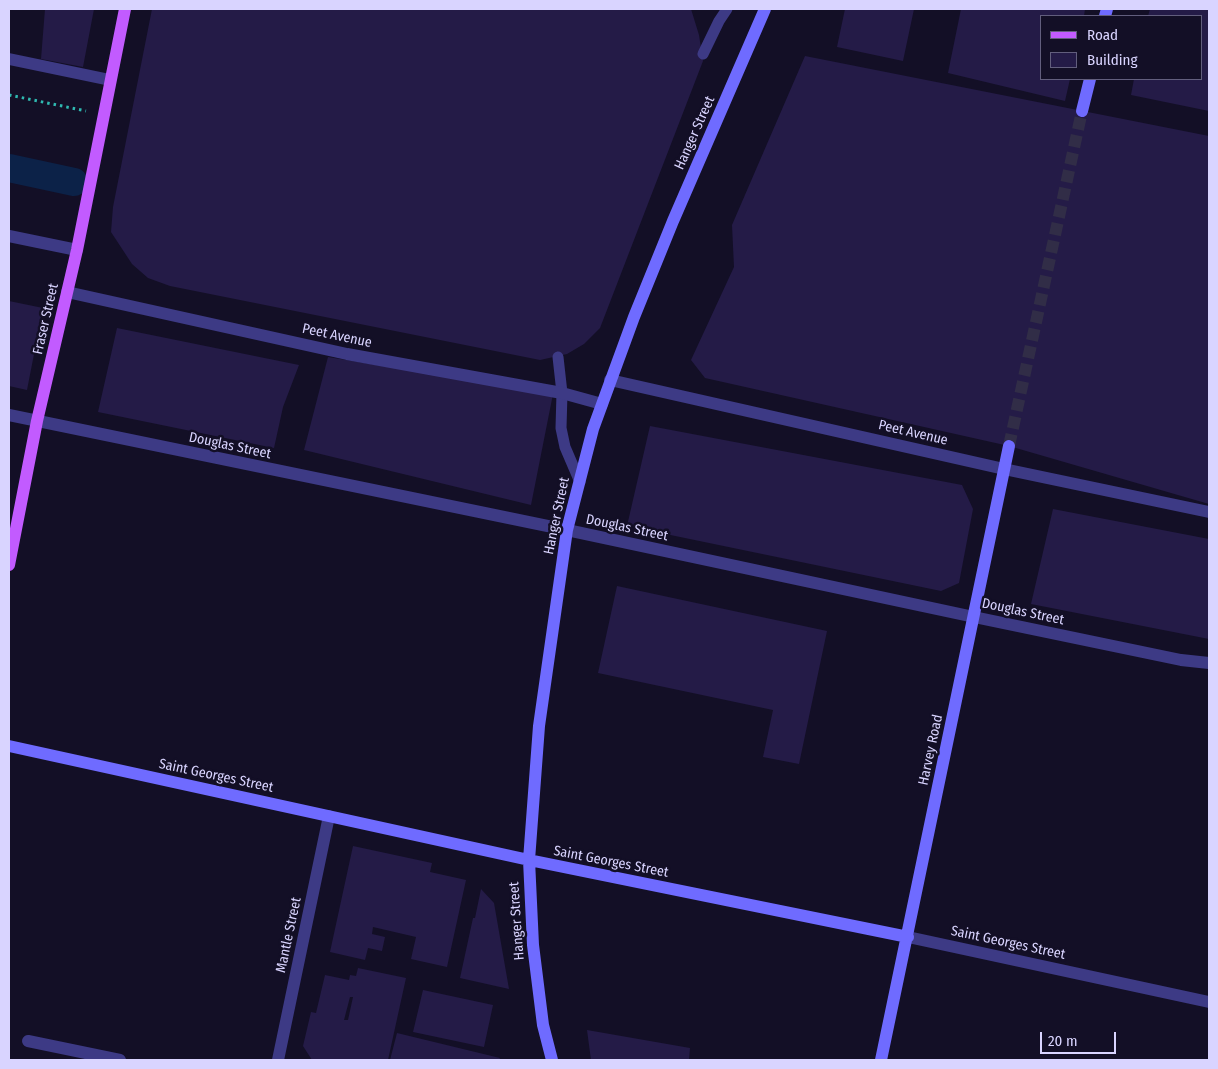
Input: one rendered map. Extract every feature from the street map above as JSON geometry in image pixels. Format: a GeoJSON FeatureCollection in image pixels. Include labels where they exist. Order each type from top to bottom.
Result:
{"type":"FeatureCollection","features":[{"type":"Feature","properties":{"kind":"main road","name":"Fraser Street"},"geometry":{"type":"LineString","coordinates":[[9,565],[37,421],[77,250],[125,9]]}},
{"type":"Feature","properties":{"kind":"main road","name":"Hanger Street"},"geometry":{"type":"LineString","coordinates":[[552,1060],[544,1024],[533,945],[529,860],[539,726],[567,530],[593,429],[610,380],[673,220],[766,9]]}},
{"type":"Feature","properties":{"kind":"main road"},"geometry":{"type":"LineString","coordinates":[[1082,111],[1090,80]]}},
{"type":"Feature","properties":{"kind":"main road","name":"Harvey Road"},"geometry":{"type":"LineString","coordinates":[[881,1060],[908,937],[1008,446]]}},
{"type":"Feature","properties":{"kind":"main road","name":"Saint Georges Street"},"geometry":{"type":"LineString","coordinates":[[9,746],[529,860],[908,937]]}},
{"type":"Feature","properties":{"kind":"street"},"geometry":{"type":"LineString","coordinates":[[9,59],[110,80]]}},
{"type":"Feature","properties":{"kind":"street"},"geometry":{"type":"LineString","coordinates":[[9,236],[77,250]]}},
{"type":"Feature","properties":{"kind":"street","name":"Peet Avenue"},"geometry":{"type":"LineString","coordinates":[[67,292],[347,354],[562,393],[602,404]]}},
{"type":"Feature","properties":{"kind":"street","name":"Peet Avenue"},"geometry":{"type":"LineString","coordinates":[[610,380],[1004,469],[1209,512]]}},
{"type":"Feature","properties":{"kind":"street","name":"Douglas Street"},"geometry":{"type":"LineString","coordinates":[[9,415],[567,530],[1181,660],[1209,663]]}},
{"type":"Feature","properties":{"kind":"street","name":"Mantle Street"},"geometry":{"type":"LineString","coordinates":[[278,1060],[329,816]]}},
{"type":"Feature","properties":{"kind":"street","name":"Saint Georges Street"},"geometry":{"type":"LineString","coordinates":[[908,937],[1209,1002]]}},
{"type":"Feature","properties":{"kind":"street"},"geometry":{"type":"LineString","coordinates":[[28,1041],[120,1060]]}},
{"type":"Feature","properties":{"kind":"lane"},"geometry":{"type":"LineString","coordinates":[[703,54],[727,9]]}},
{"type":"Feature","properties":{"kind":"lane"},"geometry":{"type":"LineString","coordinates":[[558,357],[562,393],[561,428],[565,447],[580,482]]}},
{"type":"Feature","properties":{"kind":"path"},"geometry":{"type":"LineString","coordinates":[[9,95],[104,115]]}},
{"type":"Feature","properties":{"kind":"building"},"geometry":{"type":"Polygon","coordinates":[[[45,9],[94,9],[83,67],[41,59],[45,9]]]}},
{"type":"Feature","properties":{"kind":"building"},"geometry":{"type":"Polygon","coordinates":[[[152,9],[691,9],[699,35],[703,61],[600,328],[584,344],[567,354],[540,360],[170,286],[148,278],[132,264],[111,232],[113,207],[152,9]]]}},
{"type":"Feature","properties":{"kind":"building"},"geometry":{"type":"Polygon","coordinates":[[[845,9],[914,9],[903,61],[837,47],[845,9]]]}},
{"type":"Feature","properties":{"kind":"building"},"geometry":{"type":"Polygon","coordinates":[[[961,9],[1085,9],[1084,15],[1040,15],[1040,80],[1070,80],[1065,101],[948,73],[961,9]]]}},
{"type":"Feature","properties":{"kind":"building"},"geometry":{"type":"Polygon","coordinates":[[[1150,9],[1209,9],[1209,111],[1131,95],[1134,80],[1203,80],[1203,15],[1148,15],[1150,9]]]}},
{"type":"Feature","properties":{"kind":"building"},"geometry":{"type":"Polygon","coordinates":[[[805,56],[1209,136],[1209,504],[1009,446],[705,378],[691,360],[734,267],[732,225],[805,56]]]}},
{"type":"Feature","properties":{"kind":"building"},"geometry":{"type":"Polygon","coordinates":[[[9,301],[43,308],[27,390],[9,386],[9,301]]]}},
{"type":"Feature","properties":{"kind":"building"},"geometry":{"type":"Polygon","coordinates":[[[117,328],[299,365],[283,407],[274,448],[98,412],[117,328]]]}},
{"type":"Feature","properties":{"kind":"building"},"geometry":{"type":"Polygon","coordinates":[[[328,357],[553,394],[531,505],[304,450],[328,357]]]}},
{"type":"Feature","properties":{"kind":"building"},"geometry":{"type":"Polygon","coordinates":[[[650,426],[962,485],[973,509],[959,583],[941,591],[627,526],[650,426]]]}},
{"type":"Feature","properties":{"kind":"building"},"geometry":{"type":"Polygon","coordinates":[[[1053,509],[1209,539],[1209,639],[1031,604],[1053,509]]]}},
{"type":"Feature","properties":{"kind":"building"},"geometry":{"type":"Polygon","coordinates":[[[617,586],[827,631],[799,764],[763,757],[773,710],[598,673],[617,586]]]}},
{"type":"Feature","properties":{"kind":"building"},"geometry":{"type":"Polygon","coordinates":[[[353,846],[432,863],[430,872],[466,880],[447,967],[411,959],[416,937],[373,927],[372,934],[385,937],[382,951],[368,948],[365,960],[330,952],[353,846]]]}},
{"type":"Feature","properties":{"kind":"building"},"geometry":{"type":"Polygon","coordinates":[[[481,889],[494,903],[509,989],[460,978],[481,889]]]}},
{"type":"Feature","properties":{"kind":"building"},"geometry":{"type":"Polygon","coordinates":[[[358,968],[406,978],[388,1060],[312,1060],[303,1046],[311,1012],[316,1013],[325,975],[349,980],[350,975],[356,976],[358,968]],[[350,997],[344,1020],[348,1020],[353,997],[350,997]]]}},
{"type":"Feature","properties":{"kind":"building"},"geometry":{"type":"Polygon","coordinates":[[[423,990],[493,1005],[484,1047],[413,1032],[423,990]]]}},
{"type":"Feature","properties":{"kind":"building"},"geometry":{"type":"Polygon","coordinates":[[[587,1030],[690,1048],[689,1060],[591,1060],[587,1030]]]}},
{"type":"Feature","properties":{"kind":"building"},"geometry":{"type":"Polygon","coordinates":[[[397,1033],[500,1058],[499,1060],[390,1060],[397,1033]]]}},
{"type":"Feature","properties":{"kind":"waterway"},"geometry":{"type":"LineString","coordinates":[[9,168],[74,182]]}},
{"type":"Feature","properties":{"kind":"tunnel"},"geometry":{"type":"LineString","coordinates":[[1009,446],[1082,111]]}}]}
